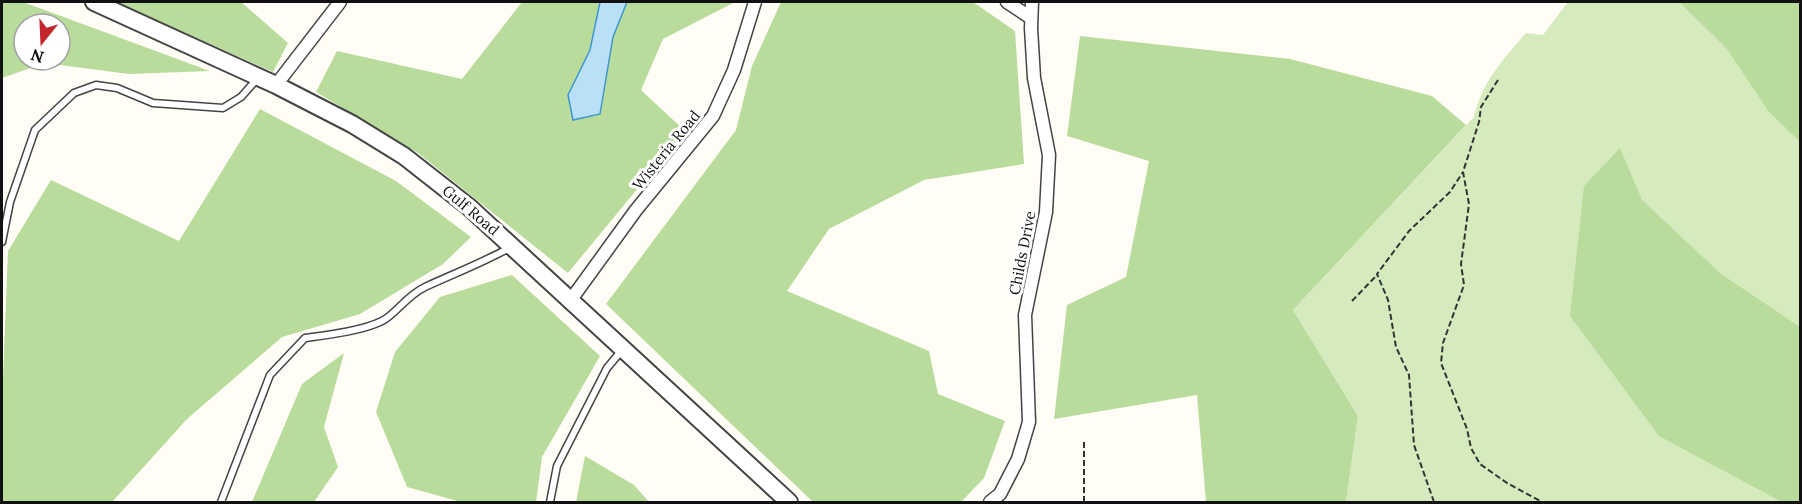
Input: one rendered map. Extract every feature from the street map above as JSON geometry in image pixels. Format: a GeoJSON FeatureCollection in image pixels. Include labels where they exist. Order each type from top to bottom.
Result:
{"type":"FeatureCollection","features":[{"type":"Feature","properties":{"kind":"street","name":"Gulf Road"},"geometry":{"type":"LineString","coordinates":[[94,2],[276,85],[352,124],[404,156],[469,207],[789,502]]}},
{"type":"Feature","properties":{"kind":"street"},"geometry":{"type":"LineString","coordinates":[[276,85],[340,2]]}},
{"type":"Feature","properties":{"kind":"street","name":"Wisteria Road"},"geometry":{"type":"LineString","coordinates":[[570,301],[636,210],[713,116],[734,70],[755,2]]}},
{"type":"Feature","properties":{"kind":"street"},"geometry":{"type":"LineString","coordinates":[[1007,2],[1031,18]]}},
{"type":"Feature","properties":{"kind":"street","name":"Childs Drive"},"geometry":{"type":"LineString","coordinates":[[990,502],[1000,494],[1018,459],[1029,422],[1025,315],[1046,212],[1049,155],[1034,78],[1032,2]]}},
{"type":"Feature","properties":{"kind":"lane"},"geometry":{"type":"LineString","coordinates":[[2,242],[10,202],[35,130],[74,93],[96,85],[117,88],[153,103],[223,108],[240,98],[259,77]]}},
{"type":"Feature","properties":{"kind":"lane"},"geometry":{"type":"LineString","coordinates":[[221,502],[270,375],[305,338],[326,336],[383,321],[404,299],[423,288],[482,263],[512,246]]}},
{"type":"Feature","properties":{"kind":"lane"},"geometry":{"type":"LineString","coordinates":[[550,502],[556,466],[607,368],[624,349]]}},
{"type":"Feature","properties":{"kind":"path"},"geometry":{"type":"LineString","coordinates":[[1352,301],[1377,274],[1409,231],[1450,192],[1463,172],[1479,122],[1480,107],[1498,80]]}},
{"type":"Feature","properties":{"kind":"path"},"geometry":{"type":"LineString","coordinates":[[1463,172],[1469,204],[1461,264],[1464,285],[1443,343],[1441,363],[1467,429],[1471,448],[1480,464],[1515,488],[1542,502]]}},
{"type":"Feature","properties":{"kind":"path"},"geometry":{"type":"LineString","coordinates":[[1377,274],[1386,292],[1396,346],[1409,375],[1413,445],[1434,502]]}},
{"type":"Feature","properties":{"kind":"path"},"geometry":{"type":"LineString","coordinates":[[1084,441],[1084,502]]}},
{"type":"Feature","properties":{"kind":"green space"},"geometry":{"type":"Polygon","coordinates":[[[2,2],[23,2],[50,12],[12,12],[12,72],[19,72],[2,78],[2,2]]]}},
{"type":"Feature","properties":{"kind":"green space"},"geometry":{"type":"Polygon","coordinates":[[[116,2],[241,2],[288,43],[273,72],[116,2]]]}},
{"type":"Feature","properties":{"kind":"green space"},"geometry":{"type":"Polygon","coordinates":[[[522,2],[600,2],[590,50],[568,95],[573,120],[600,114],[613,37],[627,2],[735,2],[663,39],[641,90],[685,131],[568,273],[418,153],[316,92],[337,51],[462,79],[522,2]]]}},
{"type":"Feature","properties":{"kind":"green space"},"geometry":{"type":"Polygon","coordinates":[[[781,2],[973,2],[1015,31],[1024,164],[924,180],[829,229],[787,291],[929,351],[938,394],[1005,421],[984,478],[961,502],[813,502],[606,304],[736,130],[752,66],[781,2]]]}},
{"type":"Feature","properties":{"kind":"green space"},"geometry":{"type":"Polygon","coordinates":[[[1568,2],[1679,2],[1718,40],[1800,2],[1769,112],[1800,142],[1800,502],[1346,502],[1358,416],[1293,310],[1474,117],[1488,82],[1526,33],[1543,35],[1568,2]]]}},
{"type":"Feature","properties":{"kind":"green space"},"geometry":{"type":"Polygon","coordinates":[[[1679,2],[1800,2],[1800,142],[1769,112],[1727,49],[1679,2]]]}},
{"type":"Feature","properties":{"kind":"green space"},"geometry":{"type":"Polygon","coordinates":[[[72,20],[210,71],[129,74],[72,67],[72,20]]]}},
{"type":"Feature","properties":{"kind":"green space"},"geometry":{"type":"Polygon","coordinates":[[[1080,36],[1290,59],[1432,96],[1466,125],[1293,310],[1358,416],[1346,502],[1206,502],[1197,395],[1054,419],[1067,305],[1126,277],[1149,161],[1067,136],[1080,36]]]}},
{"type":"Feature","properties":{"kind":"green space"},"geometry":{"type":"Polygon","coordinates":[[[260,109],[396,181],[471,237],[443,264],[360,314],[282,337],[187,419],[112,502],[2,502],[2,403],[8,251],[51,180],[179,241],[260,109]]]}},
{"type":"Feature","properties":{"kind":"green space"},"geometry":{"type":"Polygon","coordinates":[[[1620,148],[1642,200],[1721,274],[1800,327],[1800,502],[1782,502],[1659,436],[1570,316],[1584,186],[1620,148]]]}},
{"type":"Feature","properties":{"kind":"green space"},"geometry":{"type":"Polygon","coordinates":[[[512,275],[600,356],[542,457],[536,502],[461,502],[407,487],[376,412],[395,352],[440,297],[512,275]]]}},
{"type":"Feature","properties":{"kind":"green space"},"geometry":{"type":"Polygon","coordinates":[[[344,353],[324,427],[338,467],[314,502],[252,502],[302,384],[344,353]]]}},
{"type":"Feature","properties":{"kind":"green space"},"geometry":{"type":"Polygon","coordinates":[[[585,456],[634,485],[649,502],[576,502],[585,456]]]}},
{"type":"Feature","properties":{"kind":"water"},"geometry":{"type":"Polygon","coordinates":[[[600,2],[627,2],[613,37],[600,114],[573,120],[568,95],[590,50],[600,2]]]}}]}
